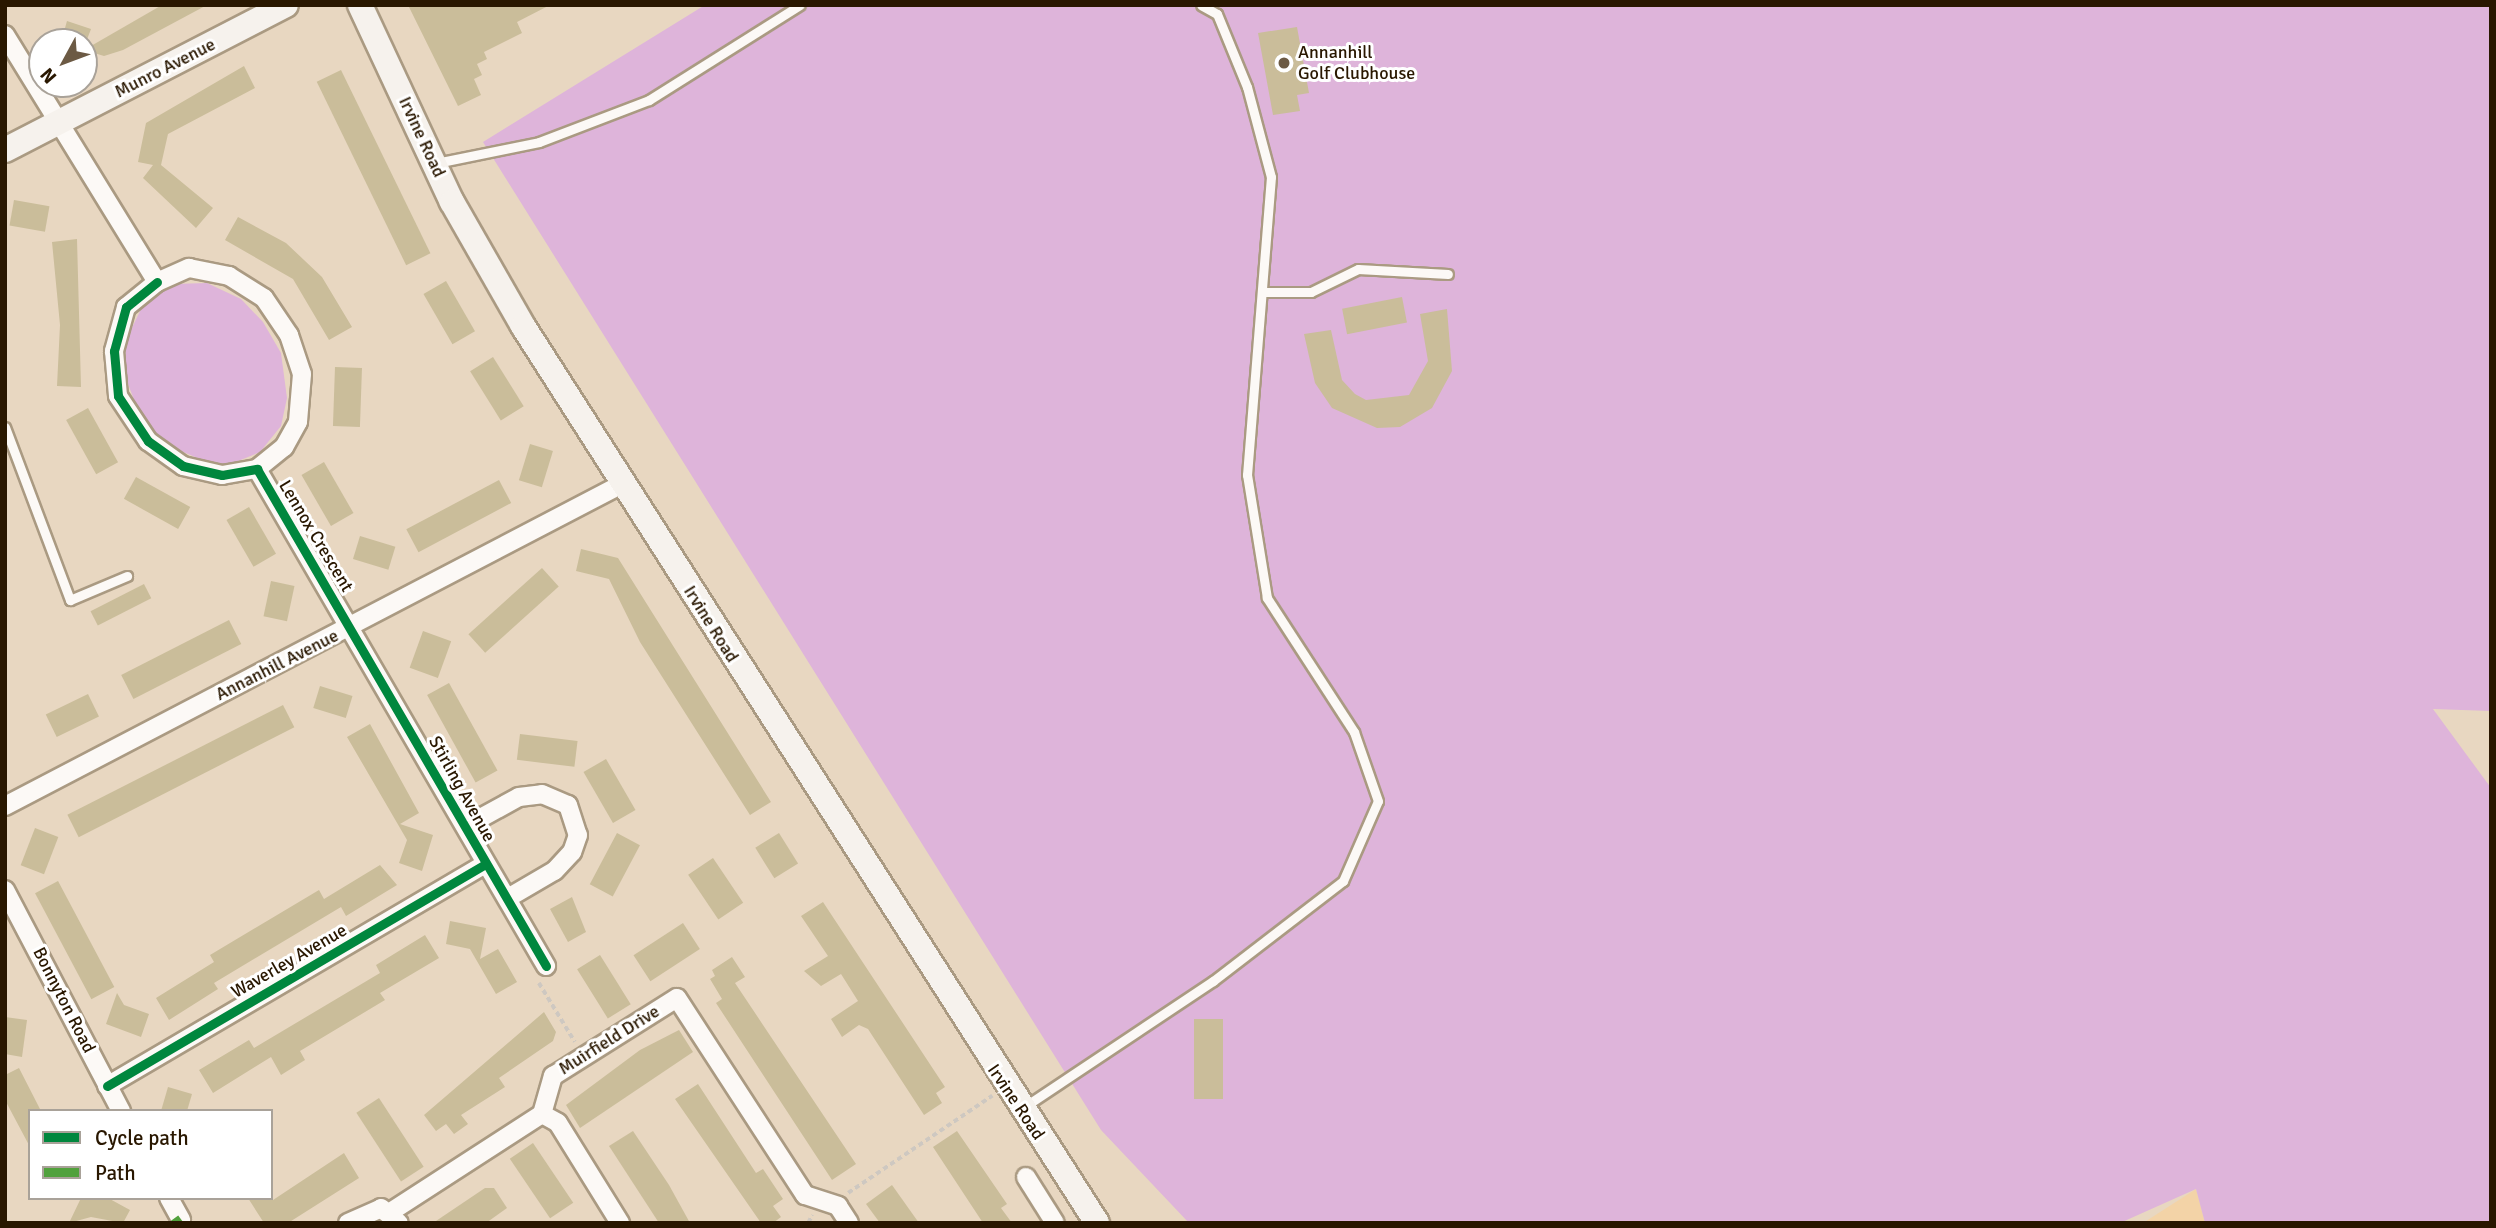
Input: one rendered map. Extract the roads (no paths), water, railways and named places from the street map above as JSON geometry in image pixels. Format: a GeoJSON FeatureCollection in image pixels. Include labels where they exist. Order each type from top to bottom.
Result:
{"type":"FeatureCollection","features":[{"type":"Feature","properties":{"kind":"main road","name":"Munro Avenue"},"geometry":{"type":"LineString","coordinates":[[5,150],[286,5]]}},
{"type":"Feature","properties":{"kind":"main road","name":"Irvine Road"},"geometry":{"type":"LineString","coordinates":[[360,5],[435,163],[510,303],[1020,1110],[1097,1223]]}},
{"type":"Feature","properties":{"kind":"street"},"geometry":{"type":"LineString","coordinates":[[5,35],[157,282]]}},
{"type":"Feature","properties":{"kind":"street","name":"Lennox Crescent"},"geometry":{"type":"LineString","coordinates":[[189,268],[229,276],[264,298],[289,335],[302,374],[298,422],[284,447],[257,468],[222,475],[183,466],[148,441],[118,396],[114,351],[127,307],[157,282],[189,268]]}},
{"type":"Feature","properties":{"kind":"street","name":"Lennox Crescent"},"geometry":{"type":"LineString","coordinates":[[257,468],[352,627]]}},
{"type":"Feature","properties":{"kind":"street","name":"Annanhill Avenue"},"geometry":{"type":"LineString","coordinates":[[5,806],[622,484]]}},
{"type":"Feature","properties":{"kind":"street","name":"Stirling Avenue"},"geometry":{"type":"LineString","coordinates":[[352,627],[546,965]]}},
{"type":"Feature","properties":{"kind":"street"},"geometry":{"type":"LineString","coordinates":[[467,826],[519,797],[542,793],[568,806],[578,835],[572,852],[554,871],[508,898]]}},
{"type":"Feature","properties":{"kind":"street","name":"Waverley Avenue"},"geometry":{"type":"LineString","coordinates":[[107,1086],[486,864]]}},
{"type":"Feature","properties":{"kind":"street","name":"Bonnyton Road"},"geometry":{"type":"LineString","coordinates":[[5,890],[120,1109]]}},
{"type":"Feature","properties":{"kind":"street","name":"Muirfield Drive"},"geometry":{"type":"LineString","coordinates":[[542,1114],[553,1076],[677,998],[805,1195],[838,1206],[849,1223]]}},
{"type":"Feature","properties":{"kind":"street"},"geometry":{"type":"LineString","coordinates":[[348,1223],[367,1211],[396,1217],[542,1114],[558,1123],[620,1223]]}},
{"type":"Feature","properties":{"kind":"street"},"geometry":{"type":"LineString","coordinates":[[1026,1177],[1055,1223]]}},
{"type":"Feature","properties":{"kind":"street"},"geometry":{"type":"LineString","coordinates":[[170,1200],[181,1220]]}},
{"type":"Feature","properties":{"kind":"lane"},"geometry":{"type":"LineString","coordinates":[[435,163],[539,142],[649,100],[800,5]]}},
{"type":"Feature","properties":{"kind":"lane"},"geometry":{"type":"LineString","coordinates":[[1020,1110],[1213,981],[1343,881],[1378,801],[1354,732],[1267,598],[1247,475],[1264,292],[1271,177],[1247,87],[1217,13],[1201,5]]}},
{"type":"Feature","properties":{"kind":"lane"},"geometry":{"type":"LineString","coordinates":[[1264,292],[1311,292],[1358,269],[1448,274]]}},
{"type":"Feature","properties":{"kind":"lane"},"geometry":{"type":"LineString","coordinates":[[5,427],[70,600],[127,576]]}},
{"type":"Feature","properties":{"kind":"place","name":"Annanhill Golf Clubhouse"},"geometry":{"type":"Point","coordinates":[1284,63]}}]}
